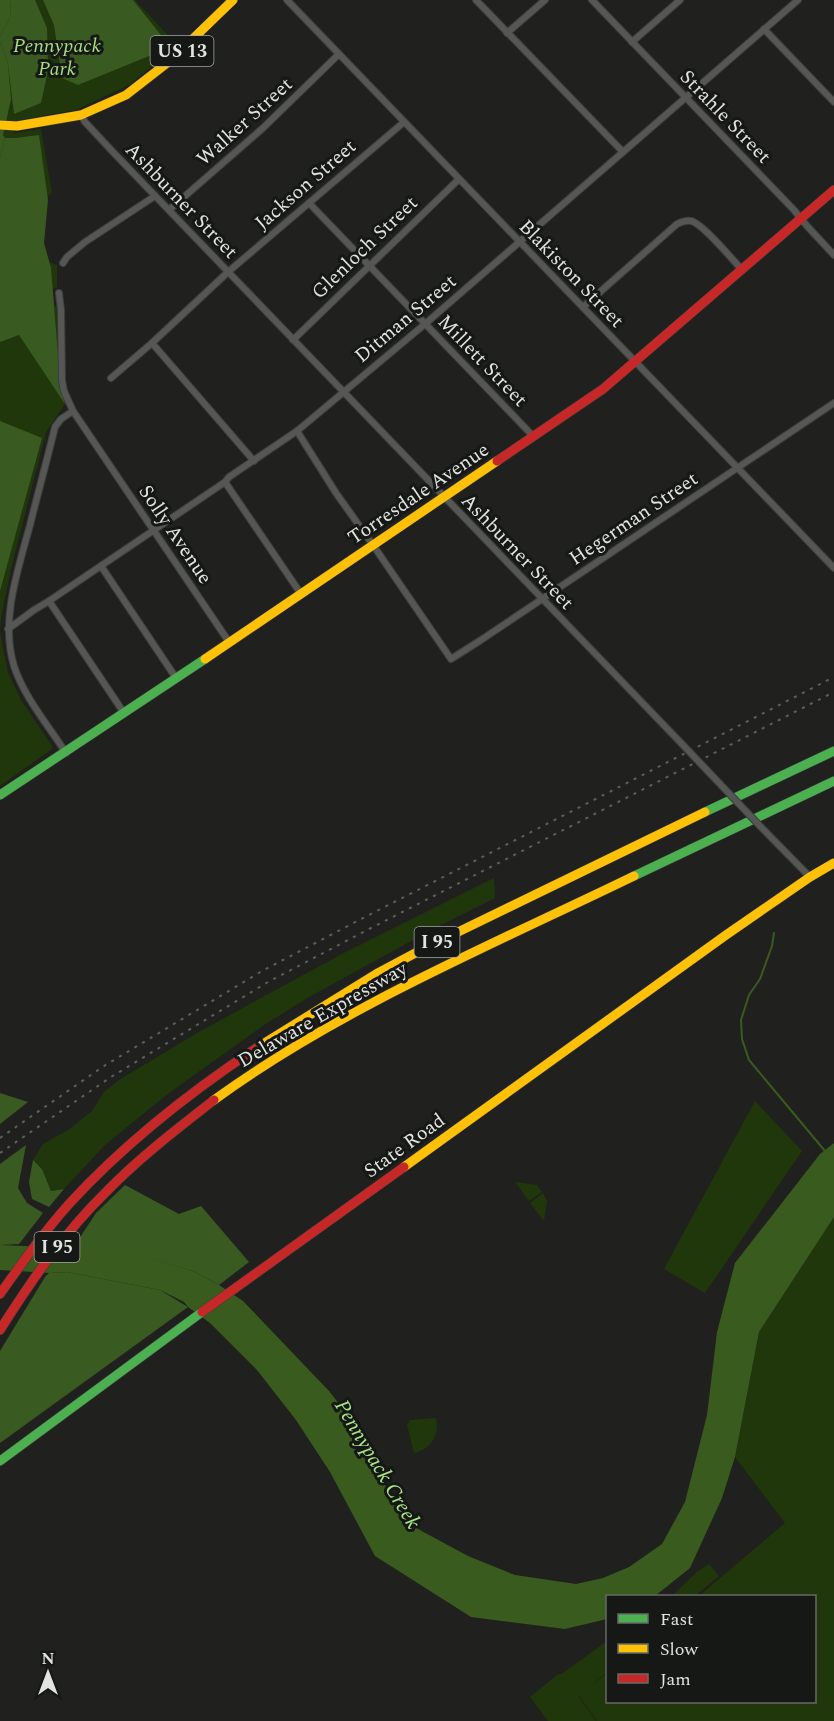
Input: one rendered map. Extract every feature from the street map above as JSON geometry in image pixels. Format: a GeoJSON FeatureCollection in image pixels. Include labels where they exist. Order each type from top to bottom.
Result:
{"type":"FeatureCollection","features":[{"type":"Feature","properties":{"kind":"main road","name":"US 13"},"geometry":{"type":"LineString","coordinates":[[3,126],[81,114],[126,95],[171,60],[233,0]]}},
{"type":"Feature","properties":{"kind":"main road","name":"Torresdale Avenue"},"geometry":{"type":"LineString","coordinates":[[0,795],[66,753],[603,389],[834,190]]}},
{"type":"Feature","properties":{"kind":"main road","name":"Delaware Expressway"},"geometry":{"type":"LineString","coordinates":[[0,1293],[44,1232],[78,1192],[134,1139],[204,1084],[256,1048],[400,961],[486,917],[834,752]]}},
{"type":"Feature","properties":{"kind":"main road","name":"Delaware Expressway"},"geometry":{"type":"LineString","coordinates":[[0,1330],[16,1302],[56,1248],[102,1195],[150,1151],[211,1102],[283,1055],[401,988],[834,781]]}},
{"type":"Feature","properties":{"kind":"main road","name":"State Road"},"geometry":{"type":"LineString","coordinates":[[0,1461],[238,1286],[718,941],[834,863]]}},
{"type":"Feature","properties":{"kind":"street","name":"Blakiston Street"},"geometry":{"type":"LineString","coordinates":[[287,0],[834,568]]}},
{"type":"Feature","properties":{"kind":"street"},"geometry":{"type":"LineString","coordinates":[[476,0],[623,152]]}},
{"type":"Feature","properties":{"kind":"street"},"geometry":{"type":"LineString","coordinates":[[507,33],[545,0]]}},
{"type":"Feature","properties":{"kind":"street","name":"Strahle Street"},"geometry":{"type":"LineString","coordinates":[[592,0],[834,255]]}},
{"type":"Feature","properties":{"kind":"street"},"geometry":{"type":"LineString","coordinates":[[632,42],[680,0]]}},
{"type":"Feature","properties":{"kind":"street","name":"Ditman Street"},"geometry":{"type":"LineString","coordinates":[[8,629],[297,431],[425,324],[798,0]]}},
{"type":"Feature","properties":{"kind":"street"},"geometry":{"type":"LineString","coordinates":[[764,29],[834,102]]}},
{"type":"Feature","properties":{"kind":"street","name":"Walker Street"},"geometry":{"type":"LineString","coordinates":[[169,210],[263,128],[339,54]]}},
{"type":"Feature","properties":{"kind":"street","name":"Ashburner Street"},"geometry":{"type":"LineString","coordinates":[[81,114],[85,122],[155,196],[810,877]]}},
{"type":"Feature","properties":{"kind":"street","name":"Jackson Street"},"geometry":{"type":"LineString","coordinates":[[111,378],[228,272],[404,122]]}},
{"type":"Feature","properties":{"kind":"street","name":"Glenloch Street"},"geometry":{"type":"LineString","coordinates":[[293,340],[459,179]]}},
{"type":"Feature","properties":{"kind":"street"},"geometry":{"type":"LineString","coordinates":[[63,263],[85,242],[155,196]]}},
{"type":"Feature","properties":{"kind":"street","name":"Millett Street"},"geometry":{"type":"LineString","coordinates":[[309,203],[533,436]]}},
{"type":"Feature","properties":{"kind":"street"},"geometry":{"type":"LineString","coordinates":[[583,307],[677,224],[688,221],[702,227],[742,270]]}},
{"type":"Feature","properties":{"kind":"street","name":"Solly Avenue"},"geometry":{"type":"LineString","coordinates":[[59,293],[62,310],[62,380],[73,411],[230,642]]}},
{"type":"Feature","properties":{"kind":"street"},"geometry":{"type":"LineString","coordinates":[[152,343],[254,461]]}},
{"type":"Feature","properties":{"kind":"street","name":"Hegerman Street"},"geometry":{"type":"LineString","coordinates":[[374,545],[450,658],[482,640],[834,403]]}},
{"type":"Feature","properties":{"kind":"street"},"geometry":{"type":"LineString","coordinates":[[66,753],[20,680],[10,652],[8,629],[22,555],[55,427],[61,419],[73,411]]}},
{"type":"Feature","properties":{"kind":"street"},"geometry":{"type":"LineString","coordinates":[[297,431],[336,494],[374,545]]}},
{"type":"Feature","properties":{"kind":"street"},"geometry":{"type":"LineString","coordinates":[[225,482],[301,594]]}},
{"type":"Feature","properties":{"kind":"street"},"geometry":{"type":"LineString","coordinates":[[101,566],[176,678]]}},
{"type":"Feature","properties":{"kind":"street"},"geometry":{"type":"LineString","coordinates":[[49,601],[124,713]]}},
{"type":"Feature","properties":{"kind":"green space","name":"Pennypack Park"},"geometry":{"type":"Polygon","coordinates":[[[0,0],[135,0],[177,45],[129,85],[76,110],[14,121],[14,133],[41,129],[52,193],[41,201],[43,260],[57,265],[57,287],[50,291],[57,308],[58,380],[65,404],[46,432],[11,569],[0,632],[0,0]]]}},
{"type":"Feature","properties":{"kind":"green space"},"geometry":{"type":"Polygon","coordinates":[[[0,632],[8,672],[21,700],[52,749],[0,786],[0,632]]]}},
{"type":"Feature","properties":{"kind":"green space"},"geometry":{"type":"Polygon","coordinates":[[[494,878],[495,898],[309,997],[264,1025],[169,1093],[105,1145],[64,1189],[51,1191],[42,1169],[33,1160],[43,1144],[68,1130],[92,1111],[104,1092],[119,1080],[197,1033],[340,955],[494,878]]]}},
{"type":"Feature","properties":{"kind":"green space"},"geometry":{"type":"Polygon","coordinates":[[[755,1101],[802,1151],[705,1293],[664,1269],[755,1101]]]}},
{"type":"Feature","properties":{"kind":"green space"},"geometry":{"type":"Polygon","coordinates":[[[515,1182],[537,1185],[542,1192],[529,1201],[515,1182]]]}},
{"type":"Feature","properties":{"kind":"green space"},"geometry":{"type":"Polygon","coordinates":[[[543,1193],[547,1201],[544,1221],[530,1203],[543,1193]]]}},
{"type":"Feature","properties":{"kind":"green space"},"geometry":{"type":"Polygon","coordinates":[[[834,1217],[834,1721],[597,1721],[579,1696],[596,1721],[548,1721],[530,1697],[557,1675],[606,1642],[606,1673],[586,1690],[606,1674],[606,1703],[816,1703],[816,1595],[700,1595],[785,1523],[735,1457],[759,1332],[834,1217]]]}},
{"type":"Feature","properties":{"kind":"green space"},"geometry":{"type":"Polygon","coordinates":[[[436,1418],[437,1430],[433,1440],[425,1448],[414,1453],[407,1425],[410,1420],[436,1418]]]}},
{"type":"Feature","properties":{"kind":"green space"},"geometry":{"type":"Polygon","coordinates":[[[709,1564],[719,1576],[696,1595],[673,1595],[709,1564]]]}},
{"type":"Feature","properties":{"kind":"shaded area"},"geometry":{"type":"Polygon","coordinates":[[[0,0],[11,0],[10,17],[0,37],[0,0]]]}},
{"type":"Feature","properties":{"kind":"shaded area"},"geometry":{"type":"Polygon","coordinates":[[[11,0],[35,0],[47,28],[48,71],[41,103],[14,114],[8,64],[0,42],[0,37],[10,17],[11,0]]]}},
{"type":"Feature","properties":{"kind":"shaded area"},"geometry":{"type":"Polygon","coordinates":[[[43,0],[133,0],[168,44],[154,54],[78,85],[62,78],[54,25],[43,0]]]}},
{"type":"Feature","properties":{"kind":"shaded area"},"geometry":{"type":"Polygon","coordinates":[[[0,42],[8,64],[11,99],[0,157],[0,42]]]}},
{"type":"Feature","properties":{"kind":"shaded area"},"geometry":{"type":"Polygon","coordinates":[[[39,135],[48,200],[44,243],[51,268],[65,404],[19,335],[0,342],[0,157],[5,138],[39,135]]]}},
{"type":"Feature","properties":{"kind":"shaded area"},"geometry":{"type":"Polygon","coordinates":[[[0,421],[42,438],[0,591],[0,421]]]}},
{"type":"Feature","properties":{"kind":"shaded area"},"geometry":{"type":"Polygon","coordinates":[[[0,1093],[28,1102],[0,1124],[0,1093]]]}},
{"type":"Feature","properties":{"kind":"shaded area"},"geometry":{"type":"Polygon","coordinates":[[[834,1143],[834,1217],[759,1332],[735,1457],[722,1498],[690,1568],[656,1595],[606,1595],[606,1619],[565,1629],[471,1617],[375,1556],[330,1472],[296,1420],[257,1370],[210,1323],[184,1302],[160,1290],[67,1272],[0,1270],[0,1245],[72,1248],[113,1245],[195,1272],[219,1285],[243,1301],[329,1391],[347,1414],[401,1514],[418,1529],[468,1556],[515,1575],[576,1584],[603,1578],[629,1567],[662,1544],[685,1502],[707,1415],[717,1332],[735,1263],[820,1154],[834,1143]]]}},
{"type":"Feature","properties":{"kind":"shaded area"},"geometry":{"type":"Polygon","coordinates":[[[26,1145],[18,1188],[27,1203],[43,1213],[19,1244],[0,1245],[0,1164],[26,1145]]]}},
{"type":"Feature","properties":{"kind":"shaded area"},"geometry":{"type":"Polygon","coordinates":[[[33,1160],[42,1169],[51,1191],[64,1189],[49,1207],[32,1199],[29,1182],[33,1160]]]}},
{"type":"Feature","properties":{"kind":"shaded area"},"geometry":{"type":"Polygon","coordinates":[[[125,1185],[179,1214],[201,1206],[249,1262],[219,1285],[195,1272],[154,1259],[73,1248],[96,1213],[125,1185]]]}},
{"type":"Feature","properties":{"kind":"shaded area"},"geometry":{"type":"Polygon","coordinates":[[[67,1272],[160,1290],[188,1307],[0,1443],[0,1351],[45,1277],[49,1273],[67,1272]]]}},
{"type":"Feature","properties":{"kind":"waterway"},"geometry":{"type":"LineString","coordinates":[[774,933],[772,946],[760,979],[749,995],[741,1020],[742,1039],[749,1060],[825,1151]]}},
{"type":"Feature","properties":{"kind":"railway"},"geometry":{"type":"LineString","coordinates":[[0,1138],[104,1066],[262,971],[834,677]]}},
{"type":"Feature","properties":{"kind":"railway"},"geometry":{"type":"LineString","coordinates":[[0,1153],[111,1077],[268,982],[834,692]]}},
{"type":"Feature","properties":{"kind":"traffic: fast"},"geometry":{"type":"LineString","coordinates":[[0,795],[205,659]]}},
{"type":"Feature","properties":{"kind":"traffic: fast"},"geometry":{"type":"LineString","coordinates":[[705,812],[834,751]]}},
{"type":"Feature","properties":{"kind":"traffic: fast"},"geometry":{"type":"LineString","coordinates":[[634,876],[834,781]]}},
{"type":"Feature","properties":{"kind":"traffic: fast"},"geometry":{"type":"LineString","coordinates":[[0,1461],[202,1312]]}},
{"type":"Feature","properties":{"kind":"traffic: slow"},"geometry":{"type":"LineString","coordinates":[[0,125],[17,126],[81,115],[126,95],[171,60],[233,0]]}},
{"type":"Feature","properties":{"kind":"traffic: slow"},"geometry":{"type":"LineString","coordinates":[[205,659],[497,461]]}},
{"type":"Feature","properties":{"kind":"traffic: slow"},"geometry":{"type":"LineString","coordinates":[[258,1047],[376,974],[421,950],[705,812]]}},
{"type":"Feature","properties":{"kind":"traffic: slow"},"geometry":{"type":"LineString","coordinates":[[404,1167],[726,935],[834,863]]}},
{"type":"Feature","properties":{"kind":"traffic: slow"},"geometry":{"type":"LineString","coordinates":[[214,1100],[262,1067],[365,1007],[473,952],[634,876]]}},
{"type":"Feature","properties":{"kind":"traffic: jam"},"geometry":{"type":"LineString","coordinates":[[497,461],[603,389],[834,190]]}},
{"type":"Feature","properties":{"kind":"traffic: jam"},"geometry":{"type":"LineString","coordinates":[[0,1294],[33,1248],[90,1182],[135,1139],[183,1100],[258,1047]]}},
{"type":"Feature","properties":{"kind":"traffic: jam"},"geometry":{"type":"LineString","coordinates":[[0,1330],[49,1258],[76,1224],[119,1179],[214,1100]]}},
{"type":"Feature","properties":{"kind":"traffic: jam"},"geometry":{"type":"LineString","coordinates":[[202,1312],[404,1167]]}},
{"type":"Feature","properties":{"kind":"water label","name":"Pennypack Creek"},"geometry":{"type":"Point","coordinates":[378,1464]}}]}
